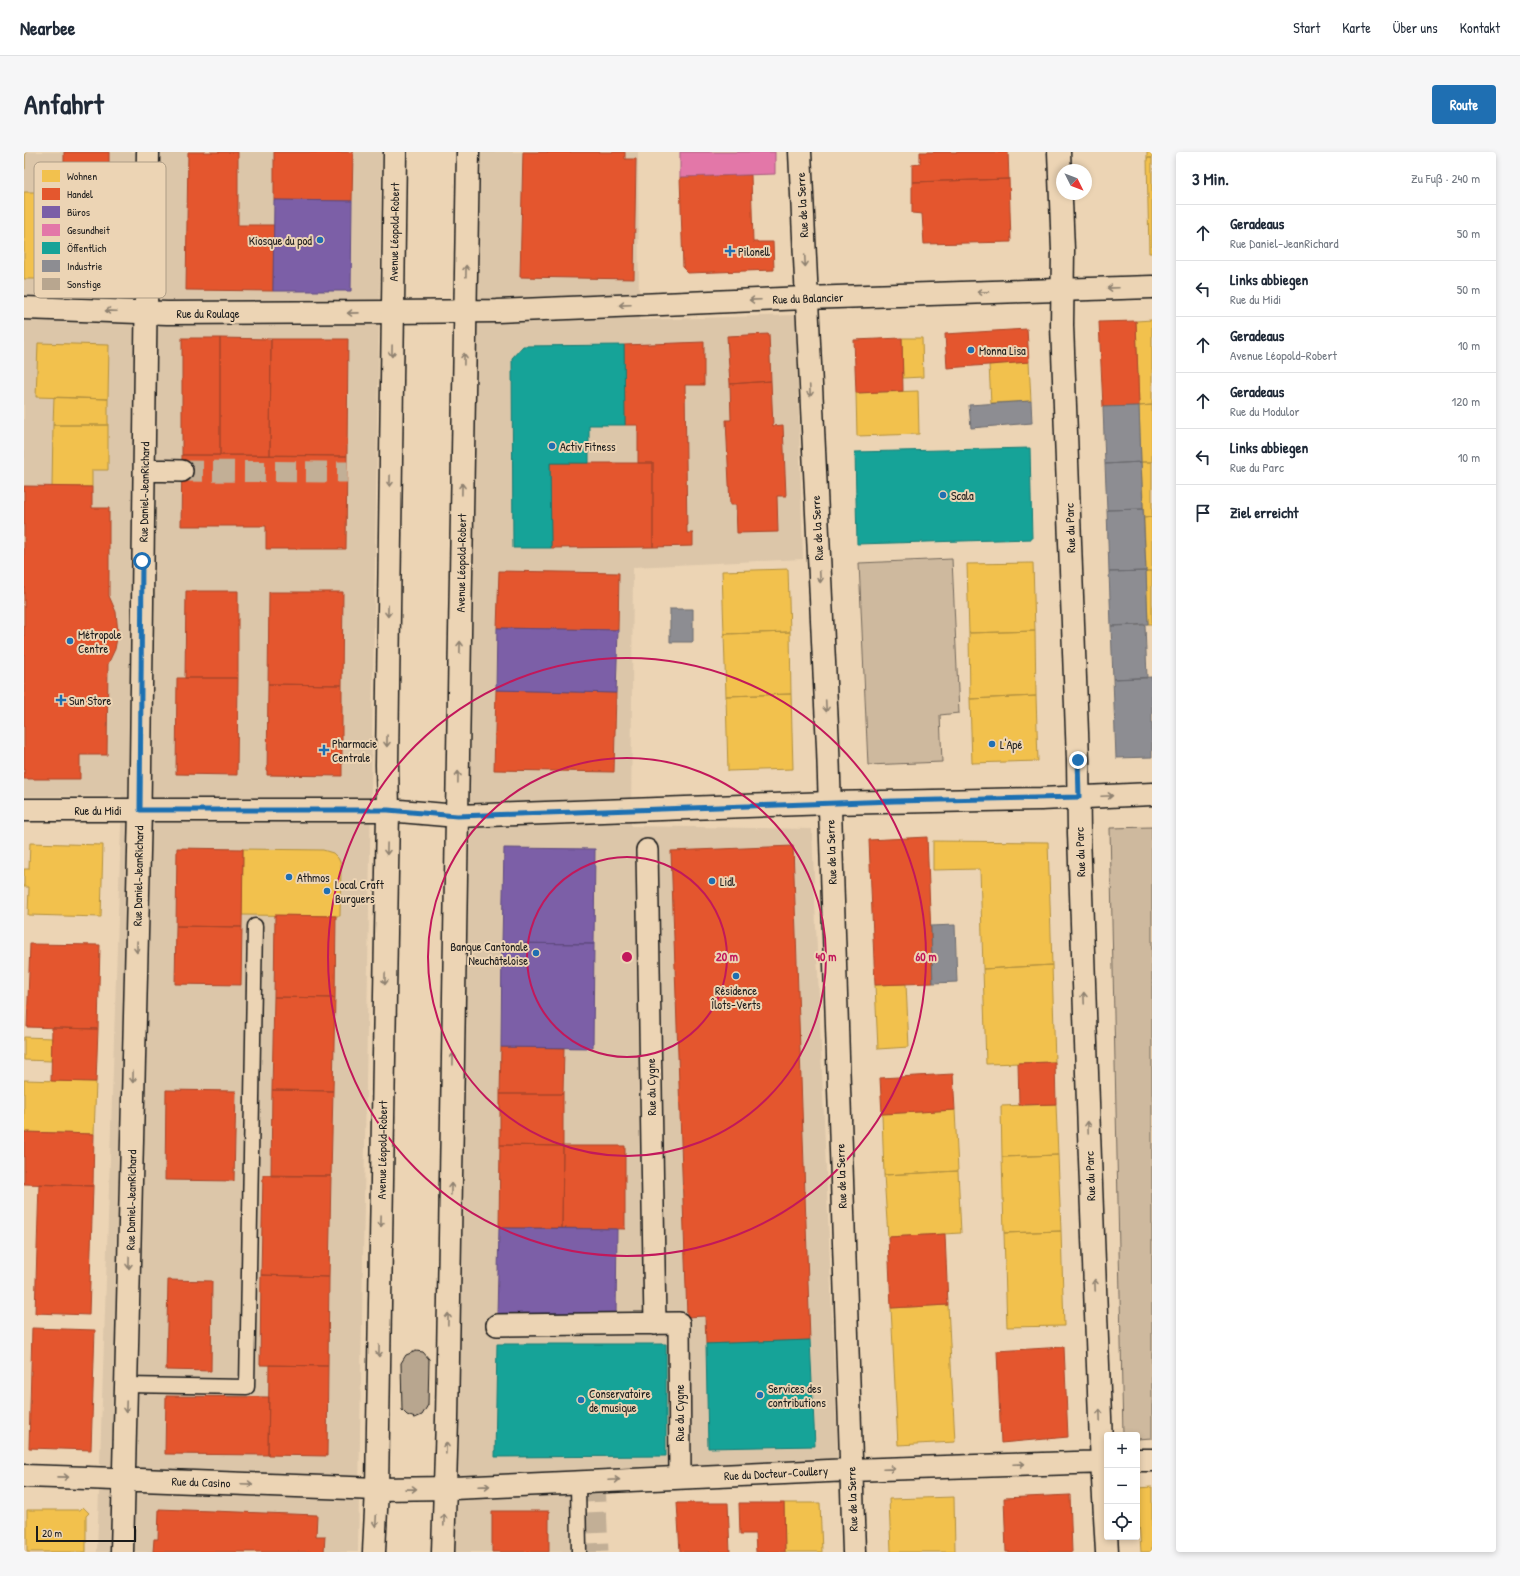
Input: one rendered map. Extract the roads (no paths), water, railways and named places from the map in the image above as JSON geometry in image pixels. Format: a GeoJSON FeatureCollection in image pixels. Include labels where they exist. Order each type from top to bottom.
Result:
{"type":"FeatureCollection","features":[{"type":"Feature","properties":{"kind":"street","name":"Rue Daniel-JeanRichard"},"geometry":{"type":"LineString","coordinates":[[148,152],[148,162]]}},
{"type":"Feature","properties":{"kind":"street","name":"Avenue Léopold-Robert"},"geometry":{"type":"LineString","coordinates":[[374,1552],[377,1489],[388,810],[387,765],[395,152]]}},
{"type":"Feature","properties":{"kind":"street","name":"Avenue Léopold-Robert"},"geometry":{"type":"LineString","coordinates":[[443,1552],[468,152]]}},
{"type":"Feature","properties":{"kind":"street","name":"Rue de la Serre"},"geometry":{"type":"LineString","coordinates":[[800,152],[828,747],[850,1470],[854,1552]]}},
{"type":"Feature","properties":{"kind":"street","name":"Rue du Parc"},"geometry":{"type":"LineString","coordinates":[[1059,152],[1062,325],[1079,797],[1088,1133],[1104,1443]]}},
{"type":"Feature","properties":{"kind":"street","name":"Rue du Balancier"},"geometry":{"type":"LineString","coordinates":[[465,310],[512,310],[1152,286]]}},
{"type":"Feature","properties":{"kind":"street","name":"Rue Daniel-JeanRichard"},"geometry":{"type":"LineString","coordinates":[[122,1552],[140,810],[146,298]]}},
{"type":"Feature","properties":{"kind":"street","name":"Rue du Roulage"},"geometry":{"type":"LineString","coordinates":[[24,308],[146,312],[392,312]]}},
{"type":"Feature","properties":{"kind":"street"},"geometry":{"type":"LineString","coordinates":[[392,312],[465,310]]}},
{"type":"Feature","properties":{"kind":"street"},"geometry":{"type":"LineString","coordinates":[[145,470],[182,471]]}},
{"type":"Feature","properties":{"kind":"street"},"geometry":{"type":"LineString","coordinates":[[388,810],[457,816],[1152,794]]}},
{"type":"Feature","properties":{"kind":"street","name":"Rue du Midi"},"geometry":{"type":"LineString","coordinates":[[24,810],[388,810]]}},
{"type":"Feature","properties":{"kind":"street","name":"Rue du Cygne"},"geometry":{"type":"LineString","coordinates":[[647,850],[655,1324]]}},
{"type":"Feature","properties":{"kind":"street","name":"Rue du Cygne"},"geometry":{"type":"LineString","coordinates":[[497,1325],[679,1324],[680,1477]]}},
{"type":"Feature","properties":{"kind":"street"},"geometry":{"type":"LineString","coordinates":[[1140,1460],[1152,1460]]}},
{"type":"Feature","properties":{"kind":"street","name":"Rue du Docteur-Coullery"},"geometry":{"type":"LineString","coordinates":[[445,1488],[850,1470],[1104,1462]]}},
{"type":"Feature","properties":{"kind":"street","name":"Rue du Parc"},"geometry":{"type":"LineString","coordinates":[[1105,1468],[1107,1552]]}},
{"type":"Feature","properties":{"kind":"street","name":"Rue du Casino"},"geometry":{"type":"LineString","coordinates":[[24,1476],[377,1489]]}},
{"type":"Feature","properties":{"kind":"street"},"geometry":{"type":"LineString","coordinates":[[377,1489],[445,1488]]}},
{"type":"Feature","properties":{"kind":"lane"},"geometry":{"type":"LineString","coordinates":[[126,1385],[247,1387],[255,926]]}},
{"type":"Feature","properties":{"kind":"lane"},"geometry":{"type":"LineString","coordinates":[[578,1482],[579,1552]]}},
{"type":"Feature","properties":{"kind":"tunnel"},"geometry":{"type":"LineString","coordinates":[[182,471],[347,472]]}},
{"type":"Feature","properties":{"kind":"tunnel"},"geometry":{"type":"LineString","coordinates":[[595,1481],[598,1552]]}},
{"type":"Feature","properties":{"kind":"place","name":"Kiosque du pod"},"geometry":{"type":"Point","coordinates":[320,240]}},
{"type":"Feature","properties":{"kind":"place","name":"Pilonell"},"geometry":{"type":"Point","coordinates":[730,251]}},
{"type":"Feature","properties":{"kind":"place","name":"Monna Lisa"},"geometry":{"type":"Point","coordinates":[971,350]}},
{"type":"Feature","properties":{"kind":"place","name":"Activ Fitness"},"geometry":{"type":"Point","coordinates":[552,446]}},
{"type":"Feature","properties":{"kind":"place","name":"Scala"},"geometry":{"type":"Point","coordinates":[943,495]}},
{"type":"Feature","properties":{"kind":"place","name":"Métropole Centre"},"geometry":{"type":"Point","coordinates":[70,641]}},
{"type":"Feature","properties":{"kind":"place","name":"Sun Store"},"geometry":{"type":"Point","coordinates":[61,700]}},
{"type":"Feature","properties":{"kind":"place","name":"L'Apé"},"geometry":{"type":"Point","coordinates":[992,744]}},
{"type":"Feature","properties":{"kind":"place","name":"Pharmacie Centrale"},"geometry":{"type":"Point","coordinates":[324,750]}},
{"type":"Feature","properties":{"kind":"place","name":"Athmos"},"geometry":{"type":"Point","coordinates":[289,877]}},
{"type":"Feature","properties":{"kind":"place","name":"Lidl"},"geometry":{"type":"Point","coordinates":[712,881]}},
{"type":"Feature","properties":{"kind":"place","name":"Local Craft Burguers"},"geometry":{"type":"Point","coordinates":[327,891]}},
{"type":"Feature","properties":{"kind":"place","name":"Banque Cantonale Neuchâteloise"},"geometry":{"type":"Point","coordinates":[536,953]}},
{"type":"Feature","properties":{"kind":"place","name":"Résidence Îlots-Verts"},"geometry":{"type":"Point","coordinates":[736,976]}},
{"type":"Feature","properties":{"kind":"place","name":"Services des contributions"},"geometry":{"type":"Point","coordinates":[760,1395]}},
{"type":"Feature","properties":{"kind":"place","name":"Conservatoire de musique"},"geometry":{"type":"Point","coordinates":[581,1400]}}]}
